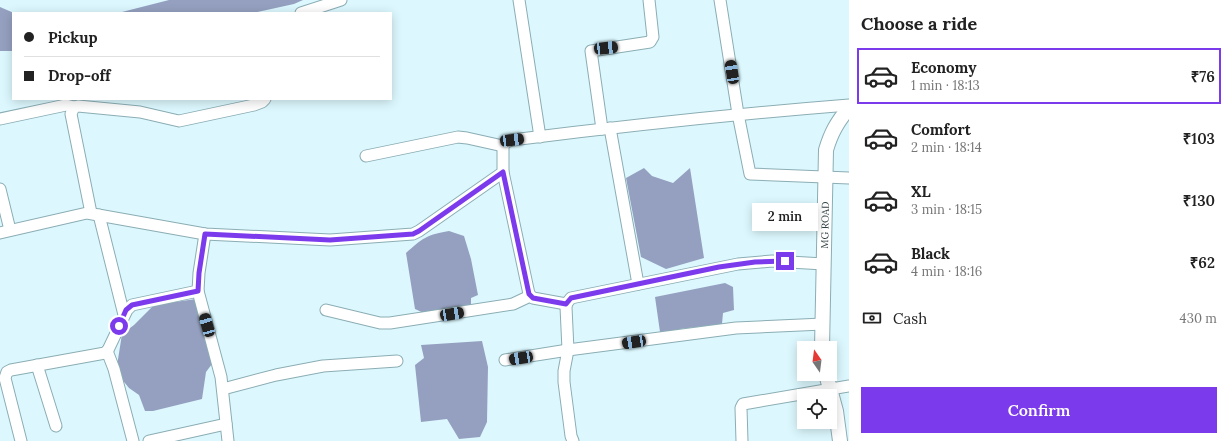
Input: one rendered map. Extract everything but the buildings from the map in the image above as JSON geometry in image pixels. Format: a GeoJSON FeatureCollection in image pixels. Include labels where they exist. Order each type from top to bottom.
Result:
{"type":"FeatureCollection","features":[{"type":"Feature","properties":{"kind":"street"},"geometry":{"type":"LineString","coordinates":[[303,12],[341,0]]}},
{"type":"Feature","properties":{"kind":"street"},"geometry":{"type":"LineString","coordinates":[[519,0],[540,137]]}},
{"type":"Feature","properties":{"kind":"street"},"geometry":{"type":"LineString","coordinates":[[638,284],[591,51],[650,42],[653,36],[649,0]]}},
{"type":"Feature","properties":{"kind":"street"},"geometry":{"type":"LineString","coordinates":[[720,0],[738,114],[750,174],[849,178]]}},
{"type":"Feature","properties":{"kind":"street"},"geometry":{"type":"LineString","coordinates":[[0,119],[72,104],[78,106],[140,112],[179,121],[254,105],[264,100]]}},
{"type":"Feature","properties":{"kind":"street"},"geometry":{"type":"LineString","coordinates":[[72,104],[71,114],[95,214],[124,315]]}},
{"type":"Feature","properties":{"kind":"street"},"geometry":{"type":"LineString","coordinates":[[530,296],[503,172],[503,146],[506,142],[606,128],[738,114],[849,105]]}},
{"type":"Feature","properties":{"kind":"street","name":"MG ROAD"},"geometry":{"type":"LineString","coordinates":[[822,341],[826,150],[830,137],[838,121],[849,108]]}},
{"type":"Feature","properties":{"kind":"street"},"geometry":{"type":"LineString","coordinates":[[366,156],[458,137],[503,146]]}},
{"type":"Feature","properties":{"kind":"street"},"geometry":{"type":"LineString","coordinates":[[0,189],[5,232],[82,214],[95,214],[205,234],[330,240],[413,234],[503,172]]}},
{"type":"Feature","properties":{"kind":"street"},"geometry":{"type":"LineString","coordinates":[[205,234],[199,273],[198,291],[223,389],[228,441]]}},
{"type":"Feature","properties":{"kind":"street"},"geometry":{"type":"LineString","coordinates":[[570,440],[564,371],[568,350],[565,316],[566,304],[571,298],[719,267],[755,262],[772,261],[824,264]]}},
{"type":"Feature","properties":{"kind":"street"},"geometry":{"type":"LineString","coordinates":[[21,441],[5,378],[11,370],[107,352],[124,315],[128,308],[132,305],[198,291]]}},
{"type":"Feature","properties":{"kind":"street"},"geometry":{"type":"LineString","coordinates":[[326,310],[380,323],[390,323],[513,304],[530,296],[533,298],[566,304]]}},
{"type":"Feature","properties":{"kind":"street"},"geometry":{"type":"LineString","coordinates":[[505,360],[568,350],[736,328],[823,324]]}},
{"type":"Feature","properties":{"kind":"street"},"geometry":{"type":"LineString","coordinates":[[107,352],[114,369],[133,441]]}},
{"type":"Feature","properties":{"kind":"street"},"geometry":{"type":"LineString","coordinates":[[223,389],[276,375],[323,366],[397,361]]}},
{"type":"Feature","properties":{"kind":"street"},"geometry":{"type":"LineString","coordinates":[[37,365],[56,426]]}},
{"type":"Feature","properties":{"kind":"street"},"geometry":{"type":"LineString","coordinates":[[828,381],[836,411],[840,441]]}},
{"type":"Feature","properties":{"kind":"street"},"geometry":{"type":"LineString","coordinates":[[742,441],[741,408],[743,404],[830,388],[849,386]]}},
{"type":"Feature","properties":{"kind":"street"},"geometry":{"type":"LineString","coordinates":[[149,441],[226,424]]}},
{"type":"Feature","properties":{"kind":"water"},"geometry":{"type":"Polygon","coordinates":[[[169,0],[303,0],[294,4],[258,12],[122,12],[169,0]]]}},
{"type":"Feature","properties":{"kind":"water"},"geometry":{"type":"Polygon","coordinates":[[[0,7],[12,12],[12,51],[0,51],[0,7]]]}},
{"type":"Feature","properties":{"kind":"water"},"geometry":{"type":"Polygon","coordinates":[[[644,168],[652,176],[673,183],[690,168],[704,258],[666,269],[641,257],[626,178],[644,168]]]}},
{"type":"Feature","properties":{"kind":"water"},"geometry":{"type":"Polygon","coordinates":[[[449,231],[464,236],[471,259],[478,295],[471,298],[471,310],[428,315],[415,309],[406,253],[425,238],[449,231]]]}},
{"type":"Feature","properties":{"kind":"water"},"geometry":{"type":"Polygon","coordinates":[[[725,283],[733,287],[734,310],[723,313],[722,324],[680,329],[679,337],[661,339],[655,297],[725,283]]]}},
{"type":"Feature","properties":{"kind":"water"},"geometry":{"type":"Polygon","coordinates":[[[196,299],[212,364],[206,372],[202,399],[153,411],[145,411],[139,395],[129,388],[116,372],[122,334],[134,325],[154,305],[196,299]]]}},
{"type":"Feature","properties":{"kind":"water"},"geometry":{"type":"Polygon","coordinates":[[[482,341],[488,367],[487,422],[480,437],[459,439],[447,419],[421,422],[415,365],[424,358],[421,345],[482,341]]]}},
{"type":"Feature","properties":{"kind":"route"},"geometry":{"type":"LineString","coordinates":[[119,326],[126,310],[132,305],[198,291],[199,273],[205,234],[330,240],[413,234],[503,172],[529,294],[533,298],[566,304],[571,298],[719,267],[755,262],[785,261]]}}]}
